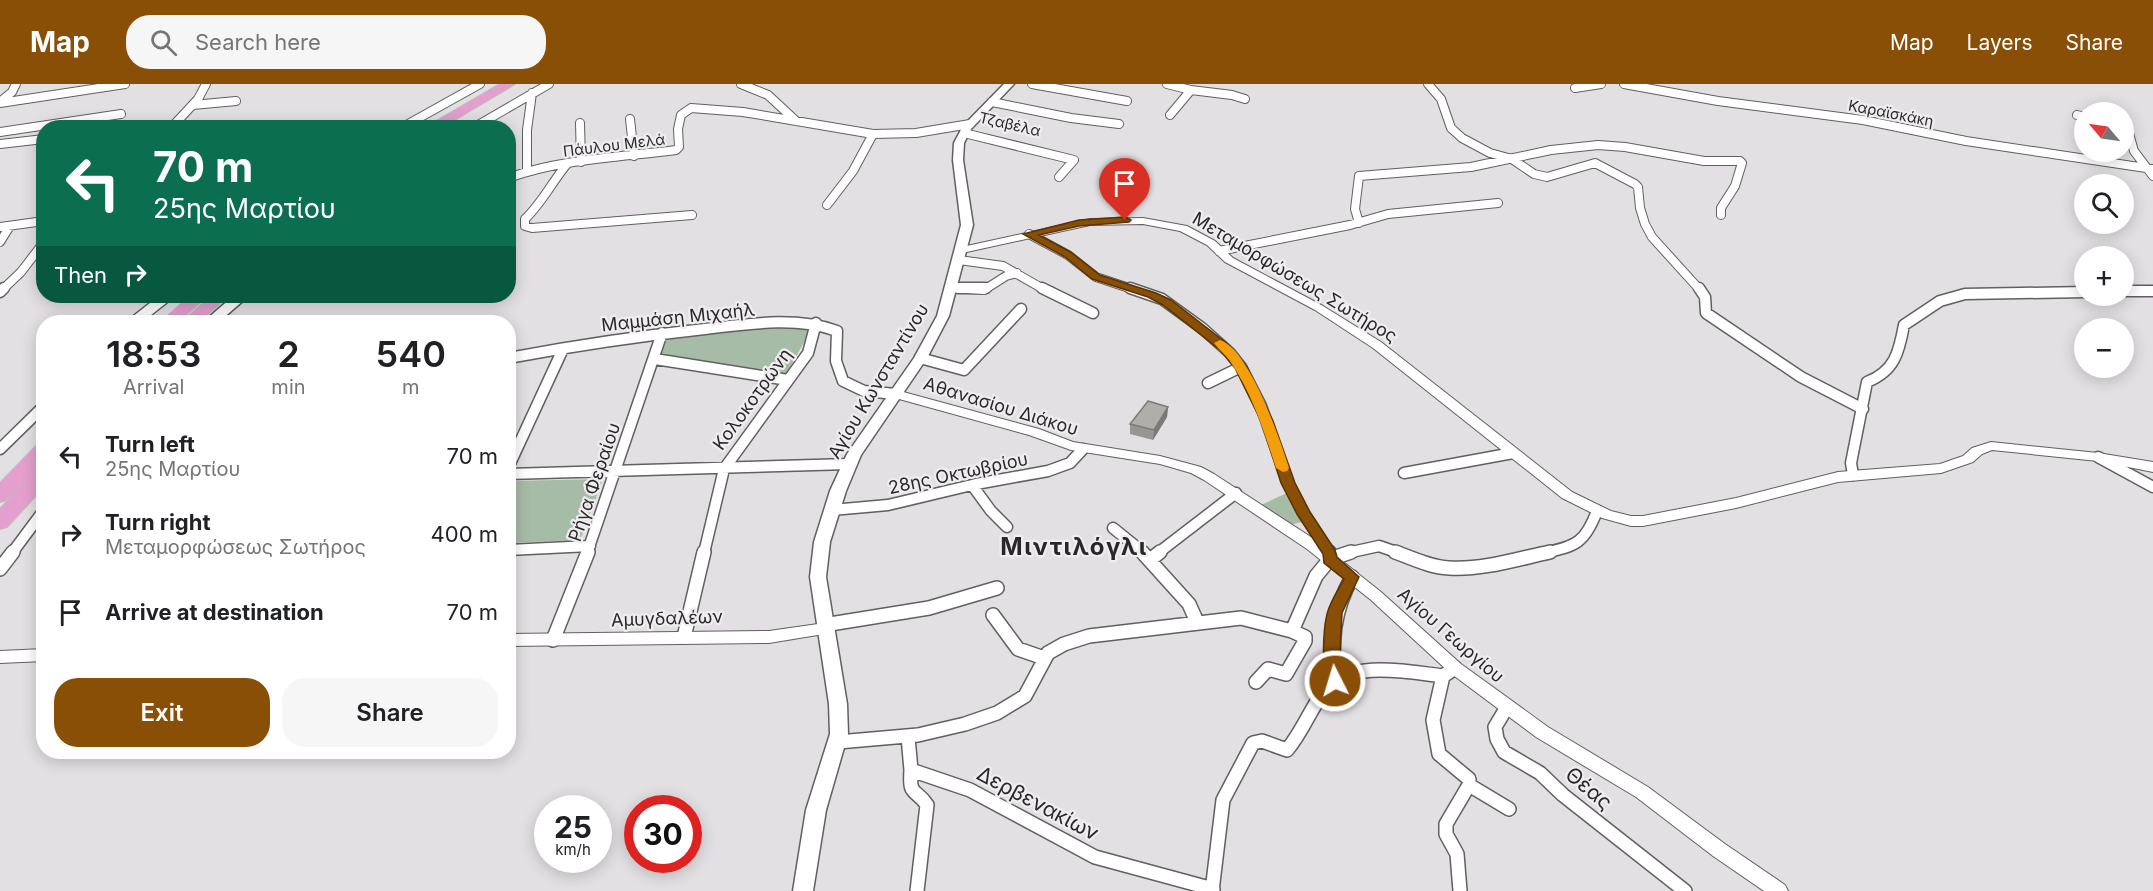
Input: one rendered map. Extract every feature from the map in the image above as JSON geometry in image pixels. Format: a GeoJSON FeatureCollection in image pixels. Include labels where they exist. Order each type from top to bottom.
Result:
{"type":"FeatureCollection","features":[{"type":"Feature","properties":{"kind":"highway"},"geometry":{"type":"LineString","coordinates":[[444,120],[509,84]]}},
{"type":"Feature","properties":{"kind":"highway"},"geometry":{"type":"LineString","coordinates":[[464,120],[528,88]]}},
{"type":"Feature","properties":{"kind":"highway"},"geometry":{"type":"LineString","coordinates":[[177,315],[191,303]]}},
{"type":"Feature","properties":{"kind":"highway"},"geometry":{"type":"LineString","coordinates":[[198,315],[212,303]]}},
{"type":"Feature","properties":{"kind":"highway"},"geometry":{"type":"LineString","coordinates":[[0,495],[36,457]]}},
{"type":"Feature","properties":{"kind":"highway"},"geometry":{"type":"LineString","coordinates":[[0,522],[36,483]]}},
{"type":"Feature","properties":{"kind":"main road"},"geometry":{"type":"LineString","coordinates":[[967,128],[1009,84]]}},
{"type":"Feature","properties":{"kind":"main road","name":"Αγίου Κωνσταντίνου"},"geometry":{"type":"LineString","coordinates":[[803,891],[816,810],[838,742],[838,704],[825,627],[818,564],[832,510],[849,464],[920,358],[940,323],[967,225],[958,154],[967,128]]}},
{"type":"Feature","properties":{"kind":"street"},"geometry":{"type":"LineString","coordinates":[[0,102],[12,92],[16,84]]}},
{"type":"Feature","properties":{"kind":"street"},"geometry":{"type":"LineString","coordinates":[[70,92],[74,84]]}},
{"type":"Feature","properties":{"kind":"street"},"geometry":{"type":"LineString","coordinates":[[0,102],[125,84]]}},
{"type":"Feature","properties":{"kind":"street"},"geometry":{"type":"LineString","coordinates":[[179,120],[193,105],[206,84]]}},
{"type":"Feature","properties":{"kind":"street"},"geometry":{"type":"LineString","coordinates":[[415,120],[480,84]]}},
{"type":"Feature","properties":{"kind":"street"},"geometry":{"type":"LineString","coordinates":[[488,119],[528,88],[549,84]]}},
{"type":"Feature","properties":{"kind":"street"},"geometry":{"type":"LineString","coordinates":[[741,84],[768,95],[796,121],[873,134],[916,133],[955,125],[1074,160],[1059,177]]}},
{"type":"Feature","properties":{"kind":"street"},"geometry":{"type":"LineString","coordinates":[[1032,84],[1127,101]]}},
{"type":"Feature","properties":{"kind":"street"},"geometry":{"type":"LineString","coordinates":[[1167,84],[1213,94],[1229,93],[1245,99]]}},
{"type":"Feature","properties":{"kind":"street"},"geometry":{"type":"LineString","coordinates":[[1428,84],[1438,94],[1446,118],[1455,133],[1490,153],[1512,159],[1534,174],[1547,177],[1595,163],[1638,186],[1639,212],[1652,238],[1705,296],[1706,313],[1794,373],[1828,393],[1863,409]]}},
{"type":"Feature","properties":{"kind":"street"},"geometry":{"type":"LineString","coordinates":[[1575,88],[1601,84]]}},
{"type":"Feature","properties":{"kind":"street","name":"Καραϊσκάκη"},"geometry":{"type":"LineString","coordinates":[[1624,84],[1718,101],[1871,122],[1966,141],[2149,168]]}},
{"type":"Feature","properties":{"kind":"street"},"geometry":{"type":"LineString","coordinates":[[526,171],[528,88]]}},
{"type":"Feature","properties":{"kind":"street"},"geometry":{"type":"LineString","coordinates":[[1170,115],[1191,90]]}},
{"type":"Feature","properties":{"kind":"street"},"geometry":{"type":"LineString","coordinates":[[193,105],[236,101]]}},
{"type":"Feature","properties":{"kind":"street"},"geometry":{"type":"LineString","coordinates":[[992,102],[1071,118],[1119,124]]}},
{"type":"Feature","properties":{"kind":"street","name":"Πάυλου Μελά"},"geometry":{"type":"LineString","coordinates":[[516,175],[567,164],[670,152],[678,149],[681,115],[691,108],[796,121]]}},
{"type":"Feature","properties":{"kind":"street"},"geometry":{"type":"LineString","coordinates":[[81,120],[121,114]]}},
{"type":"Feature","properties":{"kind":"street"},"geometry":{"type":"LineString","coordinates":[[630,119],[634,156]]}},
{"type":"Feature","properties":{"kind":"street"},"geometry":{"type":"LineString","coordinates":[[580,123],[581,162]]}},
{"type":"Feature","properties":{"kind":"street"},"geometry":{"type":"LineString","coordinates":[[0,132],[36,127]]}},
{"type":"Feature","properties":{"kind":"street","name":"Τζαβέλα"},"geometry":{"type":"LineString","coordinates":[[967,128],[1047,146]]}},
{"type":"Feature","properties":{"kind":"street"},"geometry":{"type":"LineString","coordinates":[[827,205],[845,183],[873,134]]}},
{"type":"Feature","properties":{"kind":"street"},"geometry":{"type":"LineString","coordinates":[[0,144],[36,140]]}},
{"type":"Feature","properties":{"kind":"street"},"geometry":{"type":"LineString","coordinates":[[1359,223],[1353,206],[1359,176],[1464,168],[1551,150],[1598,145],[1625,147],[1704,161],[1734,159],[1740,161],[1742,166],[1735,186],[1721,214]]}},
{"type":"Feature","properties":{"kind":"street"},"geometry":{"type":"LineString","coordinates":[[2134,151],[2153,176]]}},
{"type":"Feature","properties":{"kind":"street"},"geometry":{"type":"LineString","coordinates":[[567,164],[549,186],[538,207],[525,219],[525,226],[532,228],[692,215]]}},
{"type":"Feature","properties":{"kind":"street"},"geometry":{"type":"LineString","coordinates":[[1219,251],[1359,223],[1388,214],[1498,203]]}},
{"type":"Feature","properties":{"kind":"street","name":"Μεταμορφώσεως Σωτήρος"},"geometry":{"type":"LineString","coordinates":[[960,255],[1029,234],[1079,223],[1114,220],[1143,221],[1183,228],[1211,243],[1229,260],[1318,308],[1377,345],[1567,495],[1597,511],[1620,519],[1643,521],[1736,503],[1852,475],[1941,468],[1968,459],[1977,451],[1991,446],[2098,457],[2153,467]]}},
{"type":"Feature","properties":{"kind":"street"},"geometry":{"type":"LineString","coordinates":[[0,227],[36,222]]}},
{"type":"Feature","properties":{"kind":"street"},"geometry":{"type":"LineString","coordinates":[[0,242],[10,226]]}},
{"type":"Feature","properties":{"kind":"street"},"geometry":{"type":"LineString","coordinates":[[1029,234],[1068,255],[1096,277],[1167,302],[1225,347],[1241,367],[1267,421],[1288,483],[1304,514],[1330,554],[1330,559]]}},
{"type":"Feature","properties":{"kind":"street"},"geometry":{"type":"LineString","coordinates":[[0,292],[21,272],[36,252]]}},
{"type":"Feature","properties":{"kind":"street"},"geometry":{"type":"LineString","coordinates":[[960,255],[1017,273],[1040,288],[1093,313]]}},
{"type":"Feature","properties":{"kind":"street"},"geometry":{"type":"LineString","coordinates":[[951,288],[984,290],[1001,278],[1017,273]]}},
{"type":"Feature","properties":{"kind":"street"},"geometry":{"type":"LineString","coordinates":[[2134,291],[2153,291]]}},
{"type":"Feature","properties":{"kind":"street"},"geometry":{"type":"LineString","coordinates":[[1852,475],[1851,463],[1863,409],[1864,386],[1867,382],[1880,377],[1898,355],[1904,325],[1940,301],[1965,294],[2074,292]]}},
{"type":"Feature","properties":{"kind":"street"},"geometry":{"type":"LineString","coordinates":[[143,315],[158,303]]}},
{"type":"Feature","properties":{"kind":"street"},"geometry":{"type":"LineString","coordinates":[[219,315],[233,303]]}},
{"type":"Feature","properties":{"kind":"street"},"geometry":{"type":"LineString","coordinates":[[920,358],[964,370],[1021,309]]}},
{"type":"Feature","properties":{"kind":"street","name":"Μαμμάση Μιχαήλ"},"geometry":{"type":"LineString","coordinates":[[516,357],[662,333],[816,322]]}},
{"type":"Feature","properties":{"kind":"street","name":"Αθανασίου Διάκου"},"geometry":{"type":"LineString","coordinates":[[816,322],[833,327],[837,331],[836,361],[843,381],[864,391],[896,394],[1034,432],[1083,449]]}},
{"type":"Feature","properties":{"kind":"street","name":"Κολοκοτρώνη"},"geometry":{"type":"LineString","coordinates":[[684,637],[724,469],[811,346],[812,332],[816,322]]}},
{"type":"Feature","properties":{"kind":"street","name":"Ρήγα Φεραίου"},"geometry":{"type":"LineString","coordinates":[[554,640],[590,546],[662,333]]}},
{"type":"Feature","properties":{"kind":"street"},"geometry":{"type":"LineString","coordinates":[[516,451],[563,349]]}},
{"type":"Feature","properties":{"kind":"street"},"geometry":{"type":"LineString","coordinates":[[655,359],[788,380]]}},
{"type":"Feature","properties":{"kind":"street"},"geometry":{"type":"LineString","coordinates":[[1208,383],[1241,367]]}},
{"type":"Feature","properties":{"kind":"street"},"geometry":{"type":"LineString","coordinates":[[0,449],[36,414]]}},
{"type":"Feature","properties":{"kind":"street","name":"Αγίου Γεωργίου"},"geometry":{"type":"LineString","coordinates":[[1083,449],[1182,466],[1203,474],[1236,493],[1330,559],[1376,596],[1449,672],[1507,707],[1542,732],[1642,792],[1719,850],[1779,891]]}},
{"type":"Feature","properties":{"kind":"street","name":"28ης Οκτωβρίου"},"geometry":{"type":"LineString","coordinates":[[832,510],[905,503],[972,485],[1035,474],[1071,462],[1083,449]]}},
{"type":"Feature","properties":{"kind":"street"},"geometry":{"type":"LineString","coordinates":[[1404,473],[1514,453]]}},
{"type":"Feature","properties":{"kind":"street"},"geometry":{"type":"LineString","coordinates":[[2098,457],[2153,487]]}},
{"type":"Feature","properties":{"kind":"street"},"geometry":{"type":"LineString","coordinates":[[516,474],[849,464]]}},
{"type":"Feature","properties":{"kind":"street"},"geometry":{"type":"LineString","coordinates":[[972,485],[991,511],[1007,527]]}},
{"type":"Feature","properties":{"kind":"street"},"geometry":{"type":"LineString","coordinates":[[1150,560],[1236,493]]}},
{"type":"Feature","properties":{"kind":"street"},"geometry":{"type":"LineString","coordinates":[[1292,631],[1316,576],[1330,559],[1378,546],[1428,564],[1448,568],[1483,567],[1568,548],[1581,541],[1590,529],[1597,511]]}},
{"type":"Feature","properties":{"kind":"street"},"geometry":{"type":"LineString","coordinates":[[0,569],[36,521]]}},
{"type":"Feature","properties":{"kind":"street"},"geometry":{"type":"LineString","coordinates":[[1113,528],[1131,541],[1150,560],[1189,604],[1197,622]]}},
{"type":"Feature","properties":{"kind":"street"},"geometry":{"type":"LineString","coordinates":[[516,550],[590,546]]}},
{"type":"Feature","properties":{"kind":"street"},"geometry":{"type":"LineString","coordinates":[[1335,681],[1332,653],[1335,613],[1352,577]]}},
{"type":"Feature","properties":{"kind":"street"},"geometry":{"type":"LineString","coordinates":[[825,627],[928,608],[997,588]]}},
{"type":"Feature","properties":{"kind":"street"},"geometry":{"type":"LineString","coordinates":[[993,615],[1018,649],[1044,658]]}},
{"type":"Feature","properties":{"kind":"street"},"geometry":{"type":"LineString","coordinates":[[838,742],[865,738],[908,737],[980,719],[1020,701],[1034,685],[1044,658],[1049,652],[1068,642],[1089,636],[1241,618],[1292,631],[1305,637],[1305,641],[1286,674],[1268,669],[1256,682]]}},
{"type":"Feature","properties":{"kind":"street","name":"Αμυγδαλέων"},"geometry":{"type":"LineString","coordinates":[[516,640],[769,637],[825,627]]}},
{"type":"Feature","properties":{"kind":"street"},"geometry":{"type":"LineString","coordinates":[[0,657],[36,655]]}},
{"type":"Feature","properties":{"kind":"street"},"geometry":{"type":"LineString","coordinates":[[1213,890],[1221,807],[1251,745],[1258,740],[1283,749],[1291,747],[1325,690],[1335,681],[1357,672],[1377,669],[1449,672],[1433,720],[1439,754],[1469,779],[1469,785],[1446,824],[1446,834],[1457,854],[1460,891]]}},
{"type":"Feature","properties":{"kind":"street","name":"Θέας"},"geometry":{"type":"LineString","coordinates":[[1507,707],[1495,727],[1497,739],[1504,752],[1540,773],[1563,795],[1685,891]]}},
{"type":"Feature","properties":{"kind":"street"},"geometry":{"type":"LineString","coordinates":[[908,737],[910,786],[914,794],[923,799],[927,805],[917,891]]}},
{"type":"Feature","properties":{"kind":"street","name":"Δερβενακίων"},"geometry":{"type":"LineString","coordinates":[[911,770],[970,790],[1095,857],[1213,890]]}},
{"type":"Feature","properties":{"kind":"street"},"geometry":{"type":"LineString","coordinates":[[1469,785],[1509,809]]}},
{"type":"Feature","properties":{"kind":"green space"},"geometry":{"type":"Polygon","coordinates":[[[815,323],[785,376],[661,355],[667,335],[815,323]]]}},
{"type":"Feature","properties":{"kind":"green space"},"geometry":{"type":"Polygon","coordinates":[[[603,479],[580,540],[516,543],[516,481],[603,479]]]}},
{"type":"Feature","properties":{"kind":"green space"},"geometry":{"type":"Polygon","coordinates":[[[1289,492],[1306,521],[1290,525],[1261,505],[1289,492]]]}},
{"type":"Feature","properties":{"kind":"building"},"geometry":{"type":"Polygon","coordinates":[[[1148,401],[1168,407],[1154,430],[1130,424],[1148,401]]]}},
{"type":"Feature","properties":{"kind":"slow traffic"},"geometry":{"type":"LineString","coordinates":[[1220,343],[1241,367],[1261,406],[1283,468]]}},
{"type":"Feature","properties":{"kind":"district","name":"Μιντιλόγλι"},"geometry":{"type":"Point","coordinates":[1074,546]}},
{"type":"Feature","properties":{"kind":"route"},"geometry":{"type":"LineString","coordinates":[[1125,220],[1079,223],[1029,234],[1061,250],[1096,277],[1159,297],[1167,302],[1225,347],[1241,367],[1261,406],[1288,483],[1304,514],[1330,554],[1330,559],[1352,577],[1337,604],[1335,613],[1332,653],[1335,681]]}}]}
